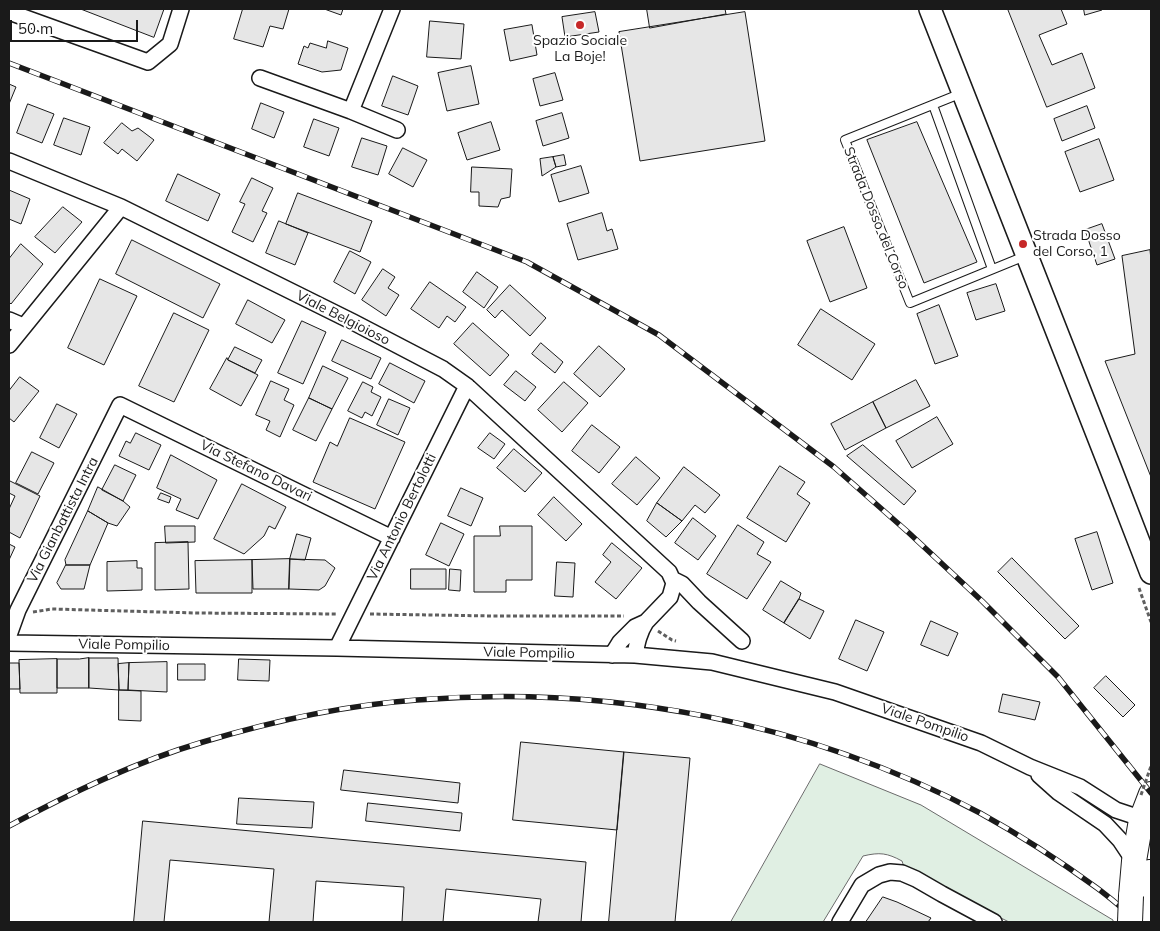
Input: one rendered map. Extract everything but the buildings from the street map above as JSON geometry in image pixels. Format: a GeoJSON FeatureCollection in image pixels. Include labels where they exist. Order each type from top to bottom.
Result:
{"type":"FeatureCollection","features":[{"type":"Feature","properties":{"kind":"main road"},"geometry":{"type":"LineString","coordinates":[[930,9],[1151,574]]}},
{"type":"Feature","properties":{"kind":"main road"},"geometry":{"type":"LineString","coordinates":[[1130,922],[1141,908],[1142,856],[1147,807]]}},
{"type":"Feature","properties":{"kind":"street"},"geometry":{"type":"LineString","coordinates":[[9,12],[148,62],[170,44],[181,9]]}},
{"type":"Feature","properties":{"kind":"street"},"geometry":{"type":"LineString","coordinates":[[352,111],[392,9]]}},
{"type":"Feature","properties":{"kind":"street"},"geometry":{"type":"LineString","coordinates":[[260,78],[352,111],[397,130]]}},
{"type":"Feature","properties":{"kind":"street","name":"Viale Belgioioso"},"geometry":{"type":"LineString","coordinates":[[9,161],[121,207],[444,369],[467,386],[669,572],[674,580],[682,584],[742,641]]}},
{"type":"Feature","properties":{"kind":"street"},"geometry":{"type":"LineString","coordinates":[[9,345],[121,207]]}},
{"type":"Feature","properties":{"kind":"street"},"geometry":{"type":"LineString","coordinates":[[9,320],[23,326]]}},
{"type":"Feature","properties":{"kind":"street","name":"Via Antonio Bertolotti"},"geometry":{"type":"LineString","coordinates":[[337,648],[467,386]]}},
{"type":"Feature","properties":{"kind":"street","name":"Via Stefano Davari"},"geometry":{"type":"LineString","coordinates":[[120,405],[392,538]]}},
{"type":"Feature","properties":{"kind":"street","name":"Via Gianbattista Intra"},"geometry":{"type":"LineString","coordinates":[[9,635],[13,607],[120,405]]}},
{"type":"Feature","properties":{"kind":"street"},"geometry":{"type":"LineString","coordinates":[[635,656],[642,629],[646,622],[670,597],[674,580]]}},
{"type":"Feature","properties":{"kind":"street","name":"Viale Belgioioso"},"geometry":{"type":"LineString","coordinates":[[670,597],[686,597],[699,602]]}},
{"type":"Feature","properties":{"kind":"street"},"geometry":{"type":"LineString","coordinates":[[612,655],[620,642],[635,627],[646,622]]}},
{"type":"Feature","properties":{"kind":"street","name":"Viale Pompilio"},"geometry":{"type":"LineString","coordinates":[[9,643],[337,648],[612,655],[712,662],[835,692],[981,743],[1030,767],[1080,787],[1116,810],[1147,807]]}},
{"type":"Feature","properties":{"kind":"street","name":"Viale Pompilio"},"geometry":{"type":"LineString","coordinates":[[1030,767],[1058,792],[1105,824],[1120,840],[1142,856]]}},
{"type":"Feature","properties":{"kind":"street"},"geometry":{"type":"LineString","coordinates":[[840,922],[862,886],[879,875],[890,872],[902,873],[916,879],[994,922]]}},
{"type":"Feature","properties":{"kind":"lane","name":"Strada Dosso del Corso"},"geometry":{"type":"LineString","coordinates":[[963,93],[845,140],[910,302],[1027,256]]}},
{"type":"Feature","properties":{"kind":"lane"},"geometry":{"type":"LineString","coordinates":[[933,104],[992,269]]}},
{"type":"Feature","properties":{"kind":"path"},"geometry":{"type":"LineString","coordinates":[[1147,807],[1151,766]]}},
{"type":"Feature","properties":{"kind":"green space"},"geometry":{"type":"Polygon","coordinates":[[[820,764],[921,805],[1113,920],[1113,922],[1009,922],[905,870],[902,861],[888,855],[874,854],[863,856],[823,922],[731,922],[820,764]]]}},
{"type":"Feature","properties":{"kind":"railway"},"geometry":{"type":"LineString","coordinates":[[9,63],[527,262],[659,335],[834,467],[909,533],[982,601],[1058,677],[1151,793]]}},
{"type":"Feature","properties":{"kind":"railway"},"geometry":{"type":"LineString","coordinates":[[9,826],[80,790],[128,769],[178,750],[256,727],[309,715],[390,702],[490,697],[562,698],[635,705],[706,716],[777,733],[847,755],[914,781],[995,821],[1069,868],[1140,922]]}},
{"type":"Feature","properties":{"kind":"place","name":"Spazio Sociale La Boje!"},"geometry":{"type":"Point","coordinates":[580,25]}},
{"type":"Feature","properties":{"kind":"place","name":"Strada Dosso del Corso, 1"},"geometry":{"type":"Point","coordinates":[1023,244]}}]}
